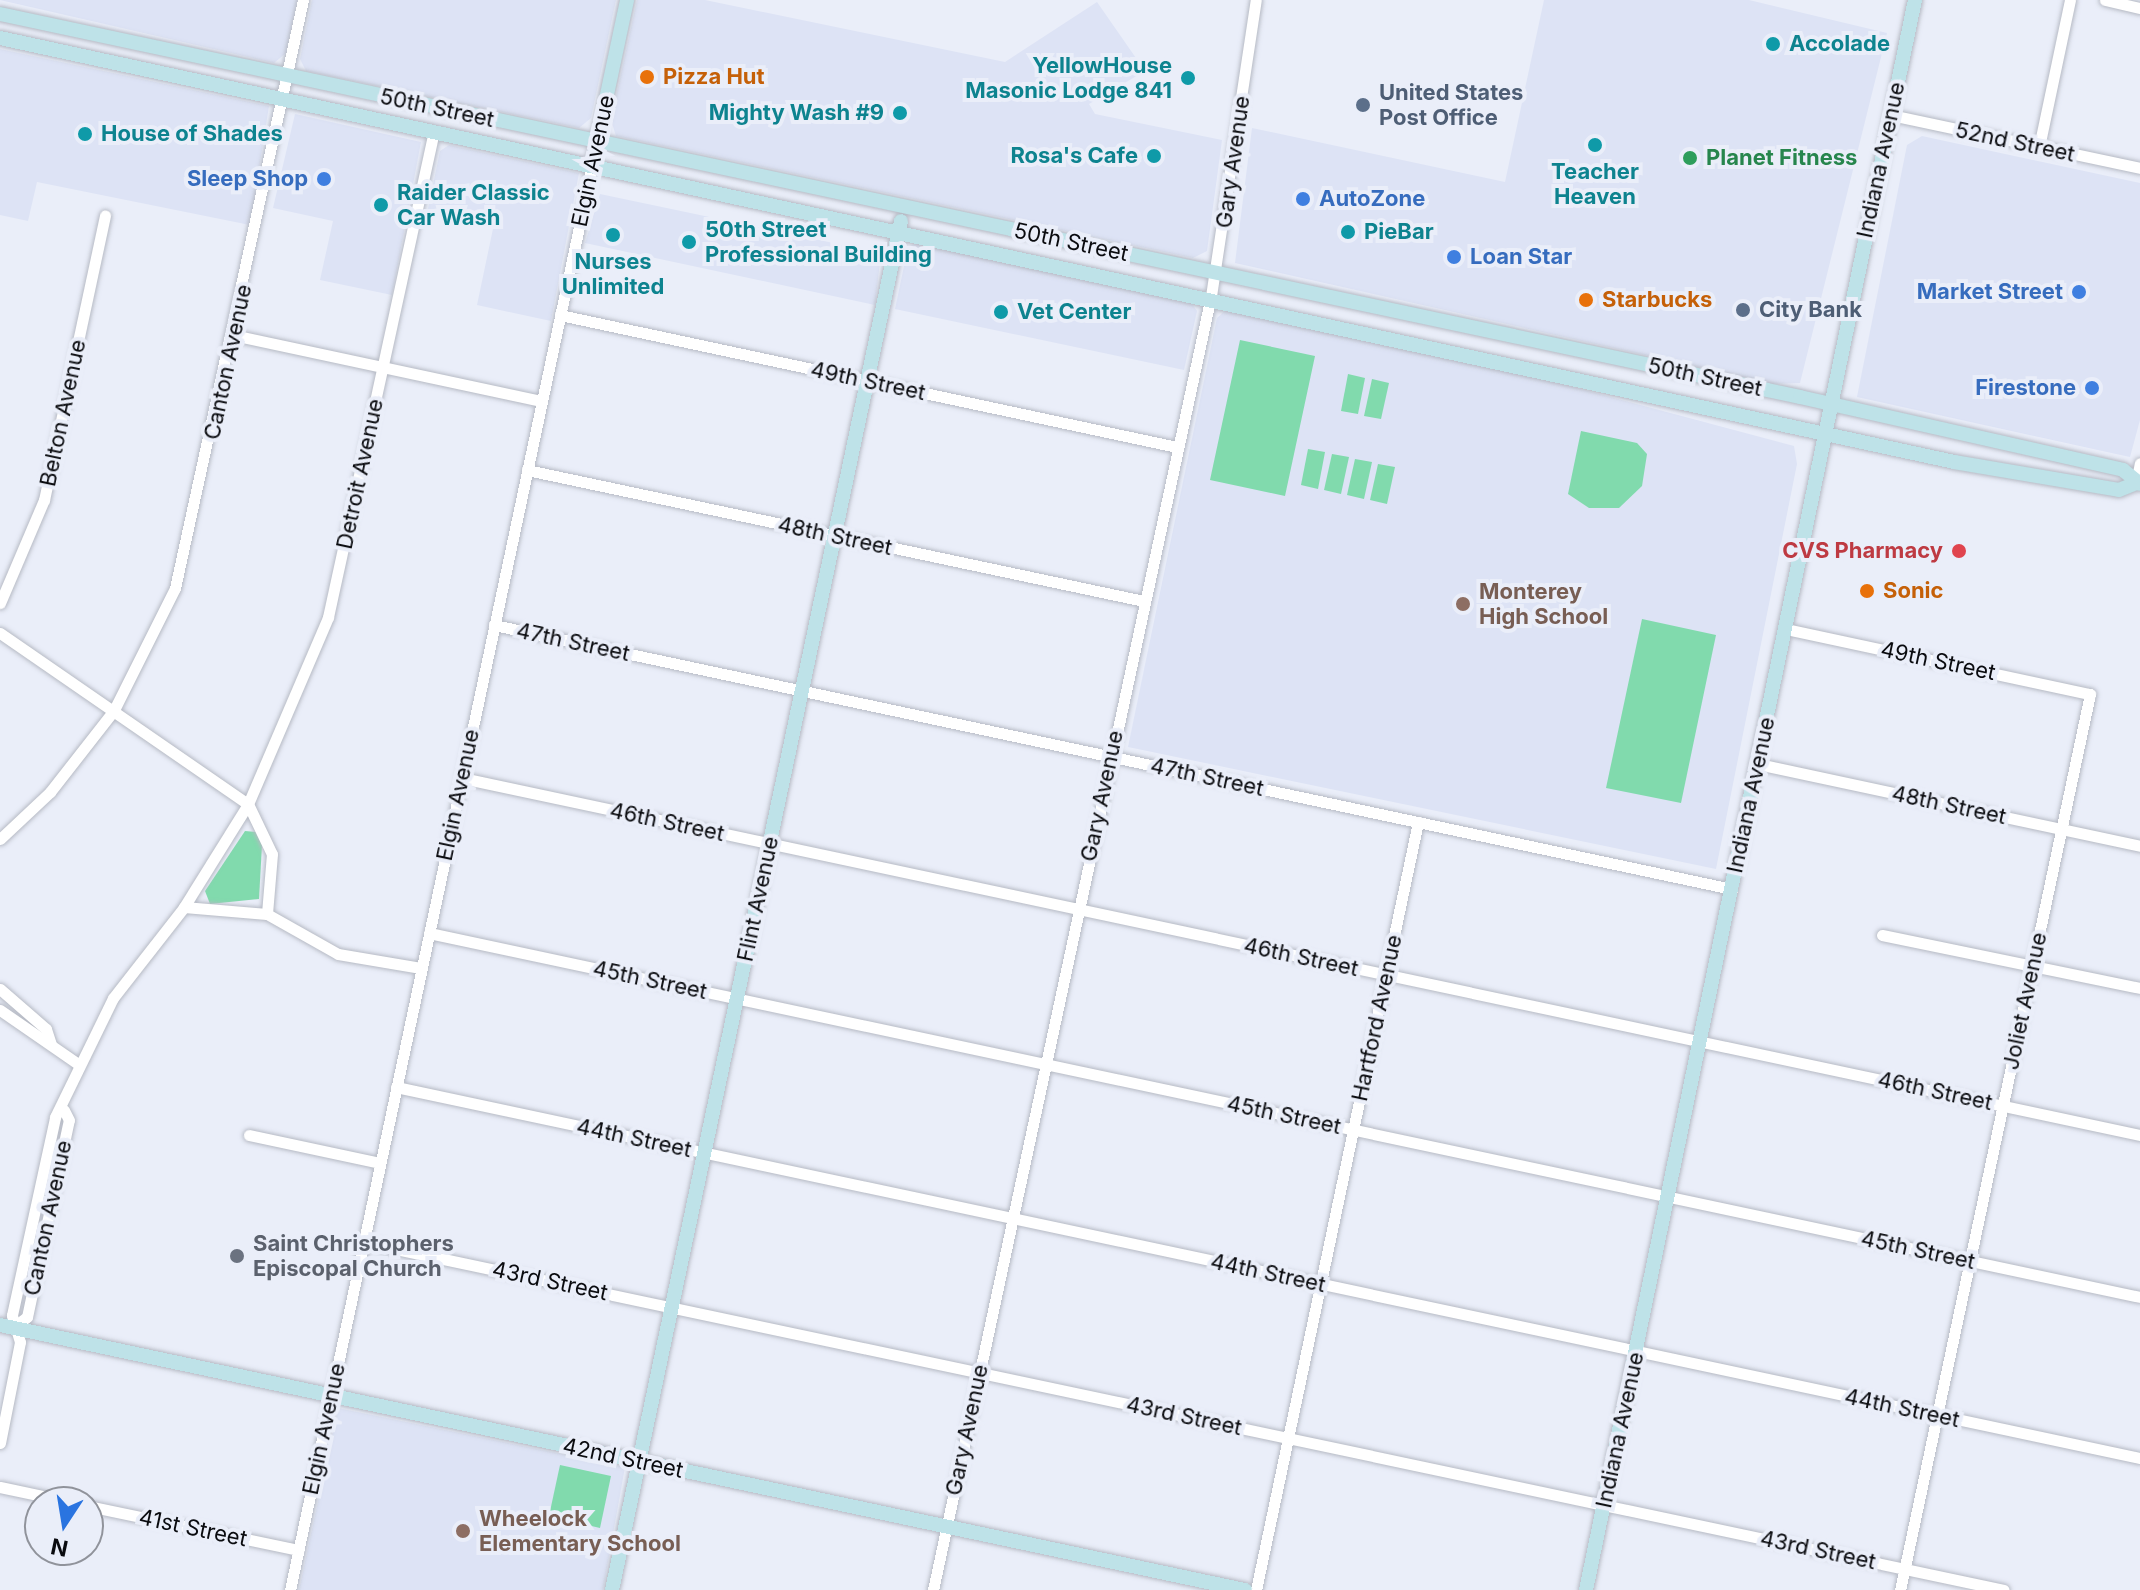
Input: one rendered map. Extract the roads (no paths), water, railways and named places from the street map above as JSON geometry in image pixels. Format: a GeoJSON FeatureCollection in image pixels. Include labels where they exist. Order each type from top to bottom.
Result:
{"type":"FeatureCollection","features":[{"type":"Feature","properties":{"kind":"main road","name":"Elgin Avenue"},"geometry":{"type":"LineString","coordinates":[[592,165],[627,0]]}},
{"type":"Feature","properties":{"kind":"main road","name":"Indiana Avenue"},"geometry":{"type":"LineString","coordinates":[[1586,1590],[1702,1042],[1915,0]]}},
{"type":"Feature","properties":{"kind":"main road","name":"50th Street"},"geometry":{"type":"LineString","coordinates":[[0,14],[1831,405],[2123,470],[2138,484],[2119,490],[1826,433],[1211,296],[0,38]]}},
{"type":"Feature","properties":{"kind":"main road","name":"Flint Avenue"},"geometry":{"type":"LineString","coordinates":[[612,1590],[904,207]]}},
{"type":"Feature","properties":{"kind":"main road","name":"42nd Street"},"geometry":{"type":"LineString","coordinates":[[0,1325],[20,1326],[331,1396],[1245,1590]]}},
{"type":"Feature","properties":{"kind":"street","name":"Canton Avenue"},"geometry":{"type":"LineString","coordinates":[[114,710],[175,588],[233,335],[303,0]]}},
{"type":"Feature","properties":{"kind":"street","name":"Gary Avenue"},"geometry":{"type":"LineString","coordinates":[[933,1590],[1211,296],[1256,0]]}},
{"type":"Feature","properties":{"kind":"street"},"geometry":{"type":"LineString","coordinates":[[2039,147],[2070,0]]}},
{"type":"Feature","properties":{"kind":"street"},"geometry":{"type":"LineString","coordinates":[[2105,0],[2140,8]]}},
{"type":"Feature","properties":{"kind":"street","name":"52nd Street"},"geometry":{"type":"LineString","coordinates":[[1891,115],[2140,168]]}},
{"type":"Feature","properties":{"kind":"street","name":"Detroit Avenue"},"geometry":{"type":"LineString","coordinates":[[248,804],[328,617],[434,131]]}},
{"type":"Feature","properties":{"kind":"street","name":"Elgin Avenue"},"geometry":{"type":"LineString","coordinates":[[290,1590],[592,165]]}},
{"type":"Feature","properties":{"kind":"street","name":"Belton Avenue"},"geometry":{"type":"LineString","coordinates":[[0,603],[44,500],[105,215]]}},
{"type":"Feature","properties":{"kind":"street","name":"49th Street"},"geometry":{"type":"LineString","coordinates":[[560,315],[1177,447]]}},
{"type":"Feature","properties":{"kind":"street"},"geometry":{"type":"LineString","coordinates":[[233,335],[541,401]]}},
{"type":"Feature","properties":{"kind":"street"},"geometry":{"type":"LineString","coordinates":[[2138,484],[2140,463]]}},
{"type":"Feature","properties":{"kind":"street","name":"48th Street"},"geometry":{"type":"LineString","coordinates":[[527,470],[1144,601]]}},
{"type":"Feature","properties":{"kind":"street","name":"47th Street"},"geometry":{"type":"LineString","coordinates":[[494,625],[1732,889]]}},
{"type":"Feature","properties":{"kind":"street","name":"49th Street"},"geometry":{"type":"LineString","coordinates":[[1786,629],[2090,694]]}},
{"type":"Feature","properties":{"kind":"street"},"geometry":{"type":"LineString","coordinates":[[0,633],[248,804],[272,854],[267,914]]}},
{"type":"Feature","properties":{"kind":"street","name":"Joliet Avenue"},"geometry":{"type":"LineString","coordinates":[[1900,1590],[2090,694]]}},
{"type":"Feature","properties":{"kind":"street"},"geometry":{"type":"LineString","coordinates":[[0,839],[53,789],[114,710]]}},
{"type":"Feature","properties":{"kind":"street","name":"48th Street"},"geometry":{"type":"LineString","coordinates":[[1758,764],[2140,846]]}},
{"type":"Feature","properties":{"kind":"street","name":"46th Street"},"geometry":{"type":"LineString","coordinates":[[462,778],[2140,1135]]}},
{"type":"Feature","properties":{"kind":"street","name":"Canton Avenue"},"geometry":{"type":"LineString","coordinates":[[20,1326],[12,1315],[55,1117],[64,1110],[78,1064],[113,998],[184,907],[248,804]]}},
{"type":"Feature","properties":{"kind":"street","name":"Hartford Avenue"},"geometry":{"type":"LineString","coordinates":[[1256,1590],[1418,822]]}},
{"type":"Feature","properties":{"kind":"street"},"geometry":{"type":"LineString","coordinates":[[184,907],[267,914],[338,954],[421,968]]}},
{"type":"Feature","properties":{"kind":"street","name":"45th Street"},"geometry":{"type":"LineString","coordinates":[[429,933],[2140,1297]]}},
{"type":"Feature","properties":{"kind":"street"},"geometry":{"type":"LineString","coordinates":[[1882,935],[2140,988]]}},
{"type":"Feature","properties":{"kind":"street"},"geometry":{"type":"LineString","coordinates":[[0,989],[46,1029],[51,1044]]}},
{"type":"Feature","properties":{"kind":"street"},"geometry":{"type":"LineString","coordinates":[[0,1010],[36,1041],[51,1044],[78,1064]]}},
{"type":"Feature","properties":{"kind":"street","name":"44th Street"},"geometry":{"type":"LineString","coordinates":[[396,1087],[2140,1458]]}},
{"type":"Feature","properties":{"kind":"street","name":"Canton Avenue"},"geometry":{"type":"LineString","coordinates":[[0,1443],[20,1326],[27,1317],[69,1120],[64,1110]]}},
{"type":"Feature","properties":{"kind":"street"},"geometry":{"type":"LineString","coordinates":[[249,1135],[380,1163]]}},
{"type":"Feature","properties":{"kind":"street"},"geometry":{"type":"LineString","coordinates":[[45,1165],[59,1168]]}},
{"type":"Feature","properties":{"kind":"street","name":"43rd Street"},"geometry":{"type":"LineString","coordinates":[[363,1242],[2004,1590]]}},
{"type":"Feature","properties":{"kind":"street"},"geometry":{"type":"LineString","coordinates":[[0,1487],[24,1492]]}},
{"type":"Feature","properties":{"kind":"street","name":"41st Street"},"geometry":{"type":"LineString","coordinates":[[104,1509],[298,1550]]}},
{"type":"Feature","properties":{"kind":"place","name":"Accolade"},"geometry":{"type":"Point","coordinates":[1773,44]}},
{"type":"Feature","properties":{"kind":"place","name":"Pizza Hut"},"geometry":{"type":"Point","coordinates":[647,77]}},
{"type":"Feature","properties":{"kind":"place","name":"YellowHouse Masonic Lodge 841"},"geometry":{"type":"Point","coordinates":[1188,78]}},
{"type":"Feature","properties":{"kind":"place","name":"United States Post Office"},"geometry":{"type":"Point","coordinates":[1363,105]}},
{"type":"Feature","properties":{"kind":"place","name":"Mighty Wash #9"},"geometry":{"type":"Point","coordinates":[900,113]}},
{"type":"Feature","properties":{"kind":"place","name":"House of Shades"},"geometry":{"type":"Point","coordinates":[85,134]}},
{"type":"Feature","properties":{"kind":"place","name":"Teacher Heaven"},"geometry":{"type":"Point","coordinates":[1595,145]}},
{"type":"Feature","properties":{"kind":"place","name":"Rosa's Cafe"},"geometry":{"type":"Point","coordinates":[1154,156]}},
{"type":"Feature","properties":{"kind":"place","name":"Planet Fitness"},"geometry":{"type":"Point","coordinates":[1690,158]}},
{"type":"Feature","properties":{"kind":"place","name":"Sleep Shop"},"geometry":{"type":"Point","coordinates":[324,179]}},
{"type":"Feature","properties":{"kind":"place","name":"AutoZone"},"geometry":{"type":"Point","coordinates":[1303,199]}},
{"type":"Feature","properties":{"kind":"place","name":"Raider Classic Car Wash"},"geometry":{"type":"Point","coordinates":[381,205]}},
{"type":"Feature","properties":{"kind":"place","name":"PieBar"},"geometry":{"type":"Point","coordinates":[1348,232]}},
{"type":"Feature","properties":{"kind":"place","name":"Nurses Unlimited"},"geometry":{"type":"Point","coordinates":[613,235]}},
{"type":"Feature","properties":{"kind":"place","name":"50th Street Professional Building"},"geometry":{"type":"Point","coordinates":[689,242]}},
{"type":"Feature","properties":{"kind":"place","name":"Loan Star"},"geometry":{"type":"Point","coordinates":[1454,257]}},
{"type":"Feature","properties":{"kind":"place","name":"Market Street"},"geometry":{"type":"Point","coordinates":[2079,292]}},
{"type":"Feature","properties":{"kind":"place","name":"Starbucks"},"geometry":{"type":"Point","coordinates":[1586,300]}},
{"type":"Feature","properties":{"kind":"place","name":"City Bank"},"geometry":{"type":"Point","coordinates":[1743,310]}},
{"type":"Feature","properties":{"kind":"place","name":"Vet Center"},"geometry":{"type":"Point","coordinates":[1001,312]}},
{"type":"Feature","properties":{"kind":"place","name":"Firestone"},"geometry":{"type":"Point","coordinates":[2092,388]}},
{"type":"Feature","properties":{"kind":"place","name":"CVS Pharmacy"},"geometry":{"type":"Point","coordinates":[1959,551]}},
{"type":"Feature","properties":{"kind":"place","name":"Sonic"},"geometry":{"type":"Point","coordinates":[1867,591]}},
{"type":"Feature","properties":{"kind":"place","name":"Monterey High School"},"geometry":{"type":"Point","coordinates":[1463,604]}},
{"type":"Feature","properties":{"kind":"place","name":"Saint Christophers Episcopal Church"},"geometry":{"type":"Point","coordinates":[237,1256]}},
{"type":"Feature","properties":{"kind":"place","name":"Wheelock Elementary School"},"geometry":{"type":"Point","coordinates":[463,1531]}}]}
